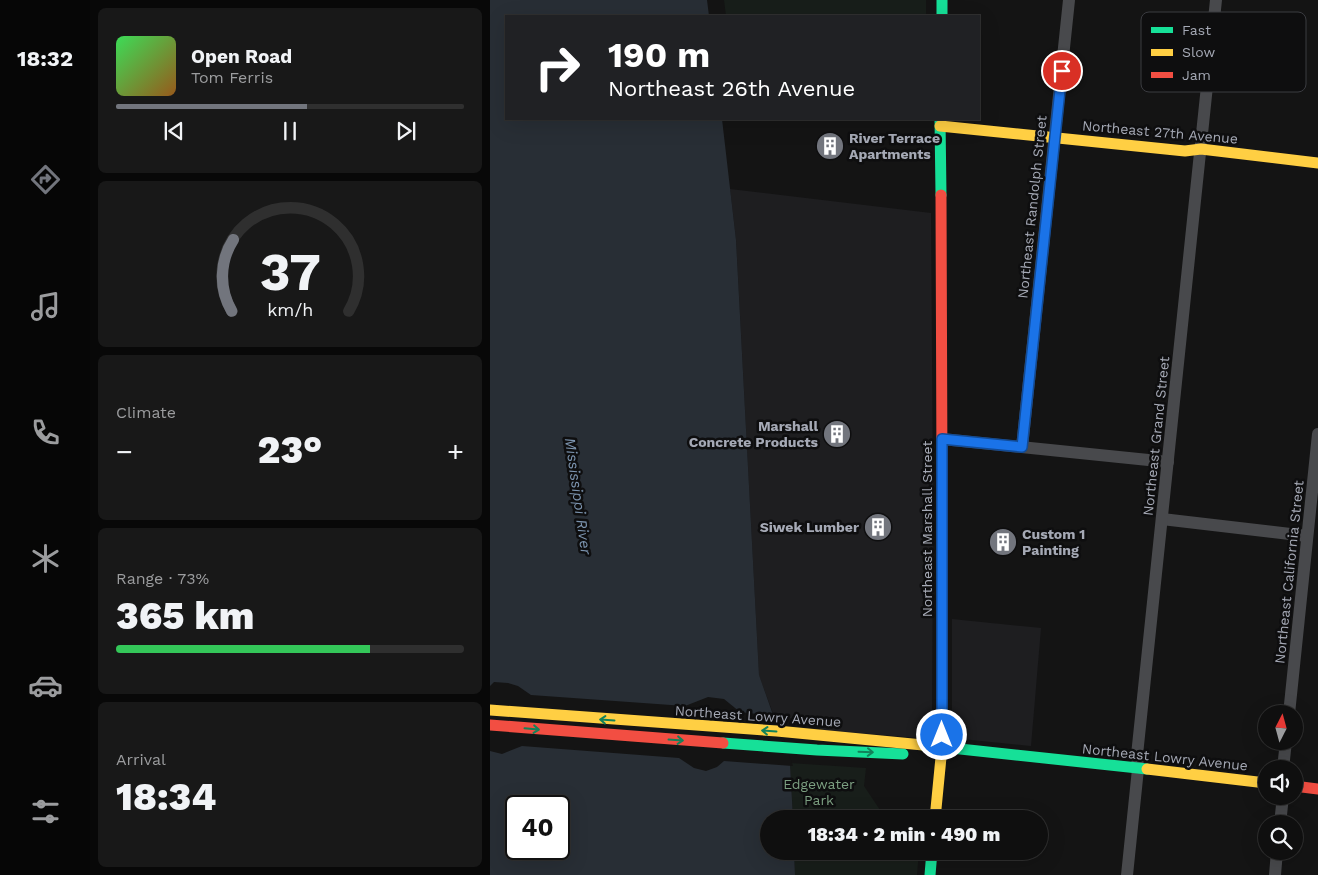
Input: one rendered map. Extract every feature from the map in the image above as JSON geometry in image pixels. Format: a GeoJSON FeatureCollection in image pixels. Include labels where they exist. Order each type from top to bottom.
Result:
{"type":"FeatureCollection","features":[{"type":"Feature","properties":{"kind":"main road"},"geometry":{"type":"LineString","coordinates":[[942,0],[942,15]]}},
{"type":"Feature","properties":{"kind":"main road","name":"Northeast 27th Avenue"},"geometry":{"type":"LineString","coordinates":[[940,122],[1185,151],[1201,149],[1318,162]]}},
{"type":"Feature","properties":{"kind":"main road","name":"Northeast Marshall Street"},"geometry":{"type":"LineString","coordinates":[[936,810],[942,747],[940,122]]}},
{"type":"Feature","properties":{"kind":"main road","name":"Northeast Lowry Avenue"},"geometry":{"type":"LineString","coordinates":[[490,710],[571,718],[818,735],[1258,782]]}},
{"type":"Feature","properties":{"kind":"main road","name":"Northeast Lowry Avenue"},"geometry":{"type":"LineString","coordinates":[[490,725],[817,750],[921,754],[942,747]]}},
{"type":"Feature","properties":{"kind":"main road"},"geometry":{"type":"LineString","coordinates":[[1303,787],[1318,789]]}},
{"type":"Feature","properties":{"kind":"main road"},"geometry":{"type":"LineString","coordinates":[[930,875],[931,860]]}},
{"type":"Feature","properties":{"kind":"street","name":"Northeast Randolph Street"},"geometry":{"type":"LineString","coordinates":[[1022,447],[1069,0]]}},
{"type":"Feature","properties":{"kind":"street","name":"Northeast Grand Street"},"geometry":{"type":"LineString","coordinates":[[1127,875],[1138,769],[1137,755],[1207,92]]}},
{"type":"Feature","properties":{"kind":"street","name":"Northeast California Street"},"geometry":{"type":"LineString","coordinates":[[1290,705],[1307,536],[1316,477],[1318,434]]}},
{"type":"Feature","properties":{"kind":"street"},"geometry":{"type":"LineString","coordinates":[[942,439],[1168,462]]}},
{"type":"Feature","properties":{"kind":"street"},"geometry":{"type":"LineString","coordinates":[[1162,519],[1307,536]]}},
{"type":"Feature","properties":{"kind":"street"},"geometry":{"type":"LineString","coordinates":[[1275,875],[1276,860]]}},
{"type":"Feature","properties":{"kind":"shaded area"},"geometry":{"type":"Polygon","coordinates":[[[730,189],[931,213],[932,719],[931,728],[928,733],[918,738],[820,730],[819,722],[774,716],[759,676],[736,240],[730,189]]]}},
{"type":"Feature","properties":{"kind":"shaded area"},"geometry":{"type":"Polygon","coordinates":[[[952,619],[1041,628],[1031,746],[952,738],[952,619]]]}},
{"type":"Feature","properties":{"kind":"green space"},"geometry":{"type":"Polygon","coordinates":[[[724,0],[926,0],[926,15],[726,15],[724,0]]]}},
{"type":"Feature","properties":{"kind":"green space","name":"Edgewater Park"},"geometry":{"type":"Polygon","coordinates":[[[790,763],[866,768],[864,786],[880,810],[793,810],[790,763]]]}},
{"type":"Feature","properties":{"kind":"green space"},"geometry":{"type":"Polygon","coordinates":[[[794,860],[918,860],[917,875],[795,875],[794,860]]]}},
{"type":"Feature","properties":{"kind":"water","name":"Mississippi River"},"geometry":{"type":"Polygon","coordinates":[[[490,0],[707,0],[709,15],[505,15],[505,120],[722,120],[736,240],[759,675],[790,763],[793,810],[760,810],[760,860],[794,860],[795,875],[490,875],[490,0]]]}},
{"type":"Feature","properties":{"kind":"pier"},"geometry":{"type":"Polygon","coordinates":[[[494,682],[518,686],[531,695],[685,706],[708,697],[724,699],[740,712],[776,716],[793,766],[724,761],[717,767],[706,771],[694,768],[679,758],[522,746],[502,754],[490,751],[490,686],[494,682]]]}},
{"type":"Feature","properties":{"kind":"traffic: fast"},"geometry":{"type":"LineString","coordinates":[[942,0],[942,15]]}},
{"type":"Feature","properties":{"kind":"traffic: fast"},"geometry":{"type":"LineString","coordinates":[[940,120],[941,195]]}},
{"type":"Feature","properties":{"kind":"traffic: fast"},"geometry":{"type":"LineString","coordinates":[[723,743],[903,754]]}},
{"type":"Feature","properties":{"kind":"traffic: fast"},"geometry":{"type":"LineString","coordinates":[[923,745],[1147,769]]}},
{"type":"Feature","properties":{"kind":"traffic: fast"},"geometry":{"type":"LineString","coordinates":[[930,875],[931,860]]}},
{"type":"Feature","properties":{"kind":"traffic: slow"},"geometry":{"type":"LineString","coordinates":[[940,126],[1185,151],[1201,149],[1318,163]]}},
{"type":"Feature","properties":{"kind":"traffic: slow"},"geometry":{"type":"LineString","coordinates":[[936,810],[942,747],[942,475]]}},
{"type":"Feature","properties":{"kind":"traffic: slow"},"geometry":{"type":"LineString","coordinates":[[490,710],[777,731],[923,745]]}},
{"type":"Feature","properties":{"kind":"traffic: slow"},"geometry":{"type":"LineString","coordinates":[[1147,769],[1258,782]]}},
{"type":"Feature","properties":{"kind":"traffic: jam"},"geometry":{"type":"LineString","coordinates":[[941,195],[942,475]]}},
{"type":"Feature","properties":{"kind":"traffic: jam"},"geometry":{"type":"LineString","coordinates":[[490,725],[723,743]]}},
{"type":"Feature","properties":{"kind":"traffic: jam"},"geometry":{"type":"LineString","coordinates":[[1303,787],[1318,789]]}},
{"type":"Feature","properties":{"kind":"place","name":"River Terrace Apartments"},"geometry":{"type":"Point","coordinates":[830,146]}},
{"type":"Feature","properties":{"kind":"place","name":"Marshall Concrete Products"},"geometry":{"type":"Point","coordinates":[837,434]}},
{"type":"Feature","properties":{"kind":"place","name":"Siwek Lumber"},"geometry":{"type":"Point","coordinates":[878,527]}},
{"type":"Feature","properties":{"kind":"place","name":"Custom 1 Painting"},"geometry":{"type":"Point","coordinates":[1003,542]}},
{"type":"Feature","properties":{"kind":"route"},"geometry":{"type":"LineString","coordinates":[[942,735],[942,439],[1022,447],[1062,71]]}}]}
